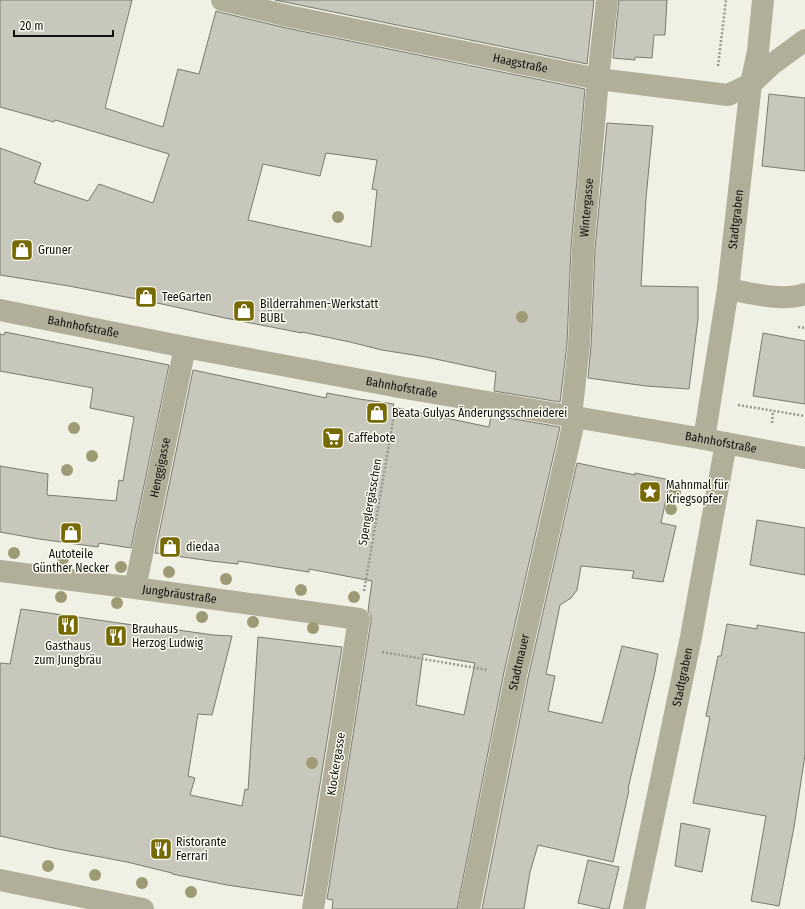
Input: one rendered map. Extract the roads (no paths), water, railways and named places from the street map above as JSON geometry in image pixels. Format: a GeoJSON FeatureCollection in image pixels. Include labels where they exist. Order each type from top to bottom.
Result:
{"type":"FeatureCollection","features":[{"type":"Feature","properties":{"kind":"street","name":"Haagstraße"},"geometry":{"type":"LineString","coordinates":[[222,0],[288,16],[598,79],[728,95],[751,84],[771,65],[805,40]]}},
{"type":"Feature","properties":{"kind":"street","name":"Wintergasse"},"geometry":{"type":"LineString","coordinates":[[573,417],[579,345],[583,248],[598,79],[607,0]]}},
{"type":"Feature","properties":{"kind":"street","name":"Stadtgraben"},"geometry":{"type":"LineString","coordinates":[[704,439],[728,289],[751,84],[758,51],[763,0]]}},
{"type":"Feature","properties":{"kind":"street"},"geometry":{"type":"LineString","coordinates":[[728,289],[777,297],[798,296],[805,294]]}},
{"type":"Feature","properties":{"kind":"street","name":"Bahnhofstraße"},"geometry":{"type":"LineString","coordinates":[[0,310],[185,347],[399,387],[704,439],[805,458]]}},
{"type":"Feature","properties":{"kind":"street","name":"Henggigasse"},"geometry":{"type":"LineString","coordinates":[[135,588],[185,347]]}},
{"type":"Feature","properties":{"kind":"street","name":"Stadtmauer"},"geometry":{"type":"LineString","coordinates":[[469,909],[516,675],[573,417]]}},
{"type":"Feature","properties":{"kind":"street","name":"Stadtgraben"},"geometry":{"type":"LineString","coordinates":[[634,909],[691,638],[726,443]]}},
{"type":"Feature","properties":{"kind":"street","name":"Jungbräustraße"},"geometry":{"type":"LineString","coordinates":[[0,571],[359,619]]}},
{"type":"Feature","properties":{"kind":"street","name":"Klockergasse"},"geometry":{"type":"LineString","coordinates":[[313,909],[359,619]]}},
{"type":"Feature","properties":{"kind":"street"},"geometry":{"type":"LineString","coordinates":[[0,880],[143,909]]}},
{"type":"Feature","properties":{"kind":"place","name":"Gruner"},"geometry":{"type":"Point","coordinates":[22,250]}},
{"type":"Feature","properties":{"kind":"place","name":"TeeGarten"},"geometry":{"type":"Point","coordinates":[146,297]}},
{"type":"Feature","properties":{"kind":"place","name":"Bilderrahmen-Werkstatt BÜBL"},"geometry":{"type":"Point","coordinates":[244,311]}},
{"type":"Feature","properties":{"kind":"place","name":"Beata Gulyas Änderungsschneiderei"},"geometry":{"type":"Point","coordinates":[377,413]}},
{"type":"Feature","properties":{"kind":"place","name":"Caffebote"},"geometry":{"type":"Point","coordinates":[333,438]}},
{"type":"Feature","properties":{"kind":"place","name":"Mahnmal für Kriegsopfer"},"geometry":{"type":"Point","coordinates":[650,492]}},
{"type":"Feature","properties":{"kind":"place","name":"Autoteile Günther Necker"},"geometry":{"type":"Point","coordinates":[71,533]}},
{"type":"Feature","properties":{"kind":"place","name":"diedaa"},"geometry":{"type":"Point","coordinates":[170,547]}},
{"type":"Feature","properties":{"kind":"place","name":"Gasthaus zum Jungbräu"},"geometry":{"type":"Point","coordinates":[68,625]}},
{"type":"Feature","properties":{"kind":"place","name":"Brauhaus Herzog Ludwig"},"geometry":{"type":"Point","coordinates":[116,636]}},
{"type":"Feature","properties":{"kind":"place","name":"Ristorante Ferrari"},"geometry":{"type":"Point","coordinates":[161,849]}}]}
